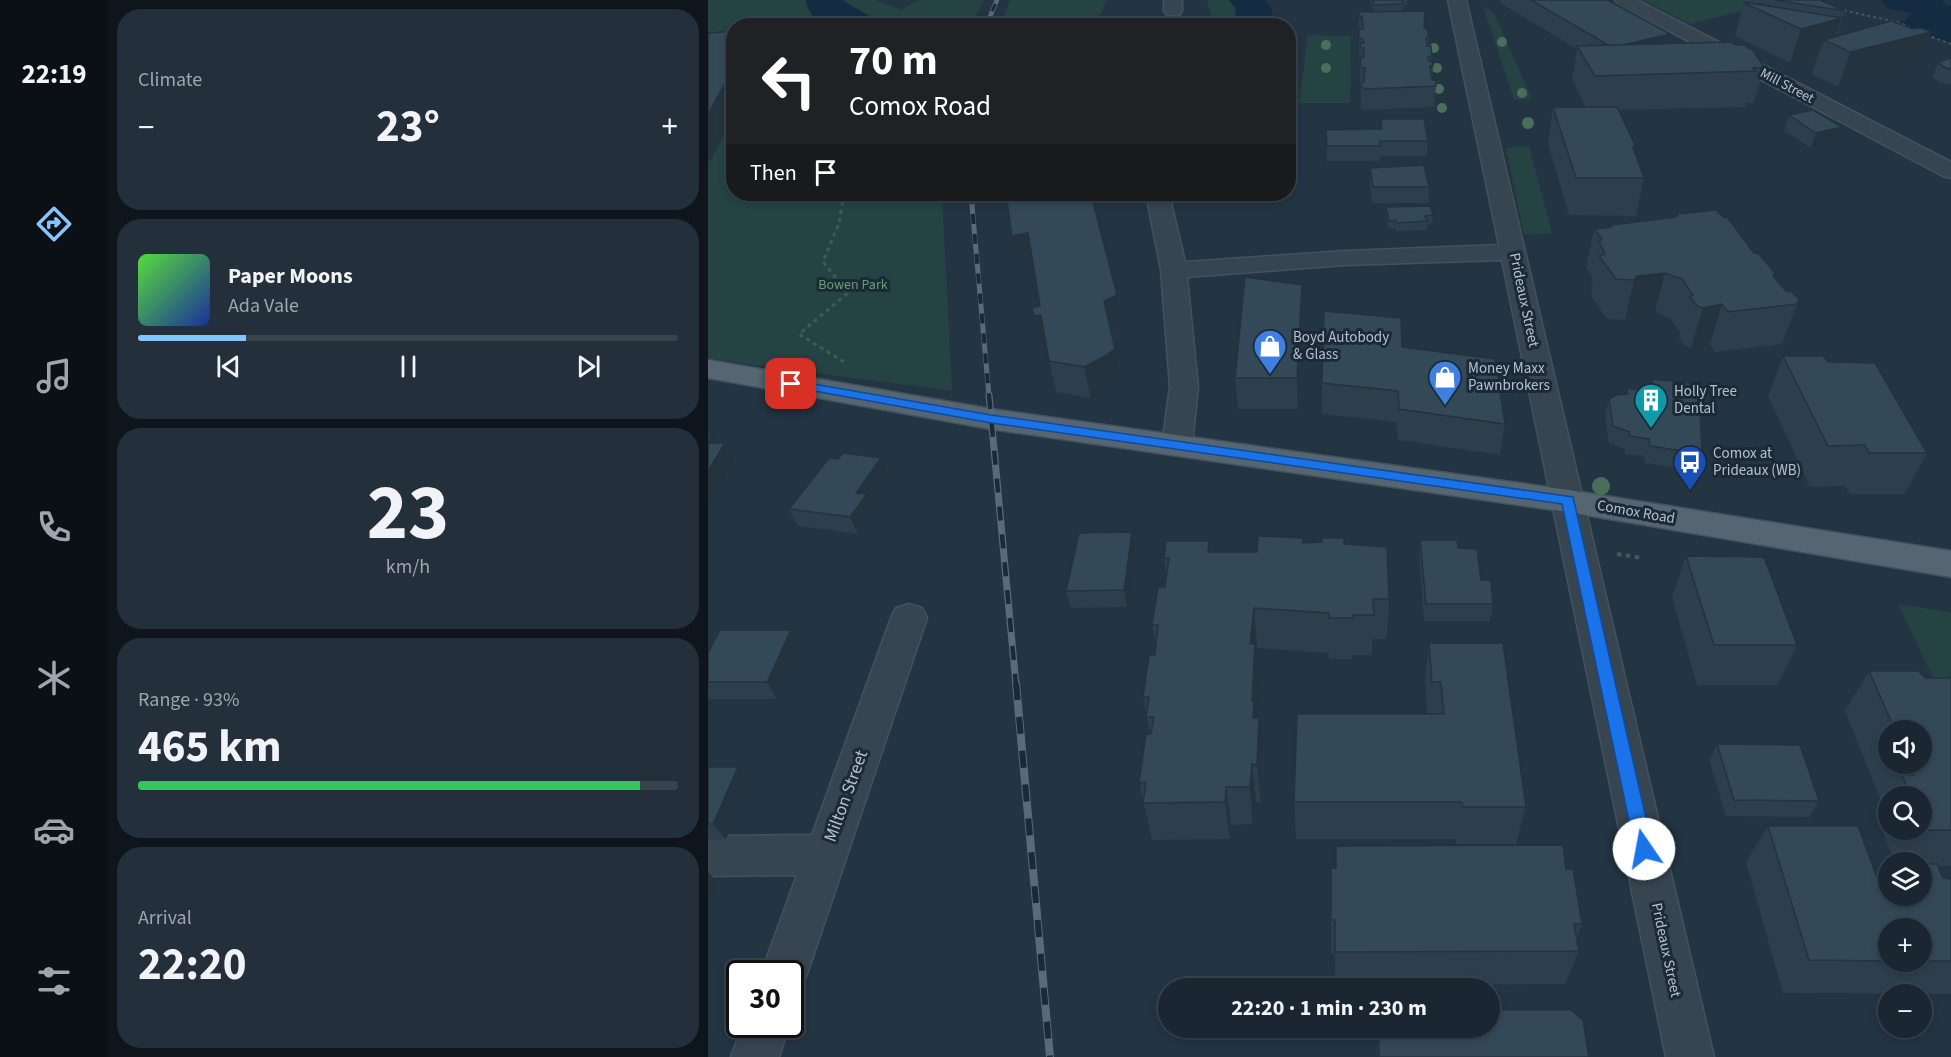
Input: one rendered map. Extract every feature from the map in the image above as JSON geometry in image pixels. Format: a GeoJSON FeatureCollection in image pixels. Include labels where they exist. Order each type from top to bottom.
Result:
{"type":"FeatureCollection","features":[{"type":"Feature","properties":{"kind":"main road","name":"Comox Road"},"geometry":{"type":"LineString","coordinates":[[708,369],[963,414],[1568,501],[1951,564]]}},
{"type":"Feature","properties":{"kind":"main road","name":"Comox Road"},"geometry":{"type":"LineString","coordinates":[[708,388],[884,408],[963,414]]}},
{"type":"Feature","properties":{"kind":"street","name":"Prideaux Street"},"geometry":{"type":"LineString","coordinates":[[1456,0],[1690,1057]]}},
{"type":"Feature","properties":{"kind":"street","name":"Mill Street"},"geometry":{"type":"LineString","coordinates":[[1624,0],[1951,171]]}},
{"type":"Feature","properties":{"kind":"street"},"geometry":{"type":"LineString","coordinates":[[1159,201],[1174,270],[1184,387],[1177,445]]}},
{"type":"Feature","properties":{"kind":"street"},"geometry":{"type":"LineString","coordinates":[[1174,270],[1356,258],[1513,252]]}},
{"type":"Feature","properties":{"kind":"street","name":"Milton Street"},"geometry":{"type":"LineString","coordinates":[[789,960],[909,618]]}},
{"type":"Feature","properties":{"kind":"street"},"geometry":{"type":"LineString","coordinates":[[708,856],[825,855]]}},
{"type":"Feature","properties":{"kind":"street"},"geometry":{"type":"LineString","coordinates":[[755,1057],[762,1038]]}},
{"type":"Feature","properties":{"kind":"path"},"geometry":{"type":"LineString","coordinates":[[1829,7],[1901,23],[1919,33],[1951,44]]}},
{"type":"Feature","properties":{"kind":"path"},"geometry":{"type":"LineString","coordinates":[[843,201],[839,223],[823,262],[848,293],[799,334],[845,363]]}},
{"type":"Feature","properties":{"kind":"green space","name":"Bowen Park"},"geometry":{"type":"Polygon","coordinates":[[[708,0],[875,0],[902,10],[919,0],[984,0],[975,18],[726,18],[726,201],[942,201],[952,391],[708,359],[708,0]]]}},
{"type":"Feature","properties":{"kind":"green space"},"geometry":{"type":"Polygon","coordinates":[[[1010,0],[1107,0],[1098,18],[1004,18],[1010,0]]]}},
{"type":"Feature","properties":{"kind":"green space"},"geometry":{"type":"Polygon","coordinates":[[[1207,0],[1236,0],[1241,7],[1243,18],[1211,18],[1207,0]]]}},
{"type":"Feature","properties":{"kind":"green space"},"geometry":{"type":"Polygon","coordinates":[[[1643,0],[1785,0],[1690,24],[1643,0]]]}},
{"type":"Feature","properties":{"kind":"green space"},"geometry":{"type":"Polygon","coordinates":[[[1483,6],[1494,13],[1532,99],[1514,100],[1483,6]]]}},
{"type":"Feature","properties":{"kind":"green space"},"geometry":{"type":"Polygon","coordinates":[[[1308,35],[1351,36],[1350,103],[1299,103],[1308,35]]]}},
{"type":"Feature","properties":{"kind":"green space"},"geometry":{"type":"Polygon","coordinates":[[[1529,146],[1552,233],[1524,235],[1506,148],[1529,146]]]}},
{"type":"Feature","properties":{"kind":"green space"},"geometry":{"type":"Polygon","coordinates":[[[1898,604],[1951,612],[1951,715],[1898,604]]]}},
{"type":"Feature","properties":{"kind":"water"},"geometry":{"type":"Polygon","coordinates":[[[1930,5],[1951,6],[1951,43],[1919,33],[1901,23],[1916,11],[1930,5]]]}},
{"type":"Feature","properties":{"kind":"building"},"geometry":{"type":"Polygon","coordinates":[[[1373,0],[1402,0],[1403,4],[1374,5],[1373,0]]]}},
{"type":"Feature","properties":{"kind":"building"},"geometry":{"type":"Polygon","coordinates":[[[1531,0],[1608,0],[1670,34],[1623,45],[1608,45],[1531,0]]]}},
{"type":"Feature","properties":{"kind":"building"},"geometry":{"type":"Polygon","coordinates":[[[1775,0],[1820,0],[1845,11],[1775,0]]]}},
{"type":"Feature","properties":{"kind":"building"},"geometry":{"type":"Polygon","coordinates":[[[1744,2],[1842,18],[1801,29],[1744,2]]]}},
{"type":"Feature","properties":{"kind":"building"},"geometry":{"type":"Polygon","coordinates":[[[1425,11],[1424,28],[1427,28],[1429,37],[1426,38],[1427,46],[1431,46],[1432,57],[1428,57],[1429,61],[1432,61],[1433,66],[1430,66],[1432,80],[1436,80],[1436,86],[1366,89],[1361,87],[1364,82],[1365,68],[1360,67],[1361,57],[1364,57],[1364,48],[1361,48],[1360,43],[1364,43],[1363,39],[1359,38],[1359,29],[1363,29],[1362,16],[1359,17],[1359,12],[1425,11]]]}},
{"type":"Feature","properties":{"kind":"building"},"geometry":{"type":"Polygon","coordinates":[[[1891,21],[1913,29],[1921,28],[1931,32],[1850,52],[1824,40],[1891,21]]]}},
{"type":"Feature","properties":{"kind":"building"},"geometry":{"type":"Polygon","coordinates":[[[726,32],[726,81],[708,114],[708,33],[726,32]]]}},
{"type":"Feature","properties":{"kind":"building"},"geometry":{"type":"Polygon","coordinates":[[[1731,42],[1752,49],[1764,67],[1753,68],[1756,71],[1595,76],[1577,46],[1731,42]]]}},
{"type":"Feature","properties":{"kind":"building"},"geometry":{"type":"Polygon","coordinates":[[[1951,57],[1951,69],[1938,63],[1951,57]]]}},
{"type":"Feature","properties":{"kind":"building"},"geometry":{"type":"Polygon","coordinates":[[[1553,107],[1617,107],[1635,145],[1633,147],[1644,178],[1576,178],[1553,107]]]}},
{"type":"Feature","properties":{"kind":"building"},"geometry":{"type":"Polygon","coordinates":[[[1813,110],[1842,127],[1816,133],[1789,115],[1813,110]]]}},
{"type":"Feature","properties":{"kind":"building"},"geometry":{"type":"Polygon","coordinates":[[[1381,119],[1424,119],[1428,141],[1380,141],[1380,146],[1327,146],[1326,130],[1382,129],[1381,119]]]}},
{"type":"Feature","properties":{"kind":"building"},"geometry":{"type":"Polygon","coordinates":[[[1424,165],[1429,187],[1373,187],[1370,168],[1424,165]]]}},
{"type":"Feature","properties":{"kind":"building"},"geometry":{"type":"Polygon","coordinates":[[[1007,201],[1093,201],[1117,295],[1104,301],[1115,349],[1109,353],[1111,353],[1084,367],[1049,361],[1041,315],[1034,316],[1032,308],[1040,306],[1028,233],[1012,236],[1007,201]]]}},
{"type":"Feature","properties":{"kind":"building"},"geometry":{"type":"Polygon","coordinates":[[[1430,206],[1433,215],[1425,216],[1427,221],[1397,223],[1396,220],[1389,221],[1386,207],[1430,206]]]}},
{"type":"Feature","properties":{"kind":"building"},"geometry":{"type":"Polygon","coordinates":[[[1716,210],[1723,217],[1728,218],[1754,253],[1759,254],[1775,273],[1773,276],[1786,291],[1799,299],[1797,304],[1728,312],[1722,304],[1703,308],[1697,306],[1690,297],[1693,295],[1682,279],[1665,273],[1637,276],[1634,280],[1616,279],[1599,256],[1605,254],[1599,242],[1602,239],[1594,229],[1676,217],[1678,214],[1716,210]]]}},
{"type":"Feature","properties":{"kind":"building","name":"Boyd Autobody & Glass"},"geometry":{"type":"Polygon","coordinates":[[[1245,277],[1302,285],[1297,378],[1235,378],[1245,277]]]}},
{"type":"Feature","properties":{"kind":"building"},"geometry":{"type":"Polygon","coordinates":[[[1324,311],[1401,318],[1402,347],[1495,359],[1505,424],[1399,409],[1398,391],[1322,383],[1324,311]]]}},
{"type":"Feature","properties":{"kind":"building"},"geometry":{"type":"Polygon","coordinates":[[[1783,356],[1823,356],[1828,362],[1875,363],[1927,453],[1869,453],[1865,445],[1828,446],[1783,356]]]}},
{"type":"Feature","properties":{"kind":"building","name":"Holly Tree Dental"},"geometry":{"type":"Polygon","coordinates":[[[1652,379],[1690,383],[1690,391],[1699,392],[1702,454],[1650,446],[1649,439],[1629,436],[1630,432],[1613,426],[1609,399],[1616,395],[1628,394],[1627,388],[1653,392],[1652,379]]]}},
{"type":"Feature","properties":{"kind":"building"},"geometry":{"type":"Polygon","coordinates":[[[708,443],[725,443],[708,471],[708,443]]]}},
{"type":"Feature","properties":{"kind":"building"},"geometry":{"type":"Polygon","coordinates":[[[843,453],[881,458],[856,493],[867,494],[850,517],[789,509],[829,458],[838,459],[843,453]]]}},
{"type":"Feature","properties":{"kind":"building"},"geometry":{"type":"Polygon","coordinates":[[[1132,532],[1124,590],[1066,591],[1079,533],[1132,532]]]}},
{"type":"Feature","properties":{"kind":"building"},"geometry":{"type":"Polygon","coordinates":[[[1258,536],[1303,538],[1303,543],[1322,542],[1322,538],[1344,538],[1344,544],[1387,547],[1389,599],[1373,599],[1374,615],[1353,615],[1353,618],[1329,618],[1329,613],[1254,608],[1250,644],[1255,644],[1252,701],[1254,702],[1253,718],[1259,718],[1257,765],[1252,764],[1250,787],[1226,787],[1225,802],[1143,803],[1146,782],[1139,783],[1146,734],[1151,734],[1154,717],[1146,717],[1149,697],[1143,697],[1149,655],[1155,655],[1158,625],[1152,625],[1158,587],[1165,587],[1169,558],[1164,558],[1166,541],[1209,541],[1208,552],[1257,552],[1258,536]]]}},
{"type":"Feature","properties":{"kind":"building"},"geometry":{"type":"Polygon","coordinates":[[[1420,540],[1457,540],[1458,548],[1477,549],[1481,580],[1491,580],[1493,604],[1426,604],[1420,540]]]}},
{"type":"Feature","properties":{"kind":"building"},"geometry":{"type":"Polygon","coordinates":[[[1686,556],[1764,557],[1797,645],[1714,645],[1686,556]]]}},
{"type":"Feature","properties":{"kind":"building"},"geometry":{"type":"Polygon","coordinates":[[[720,630],[791,630],[767,682],[708,682],[708,653],[720,630]]]}},
{"type":"Feature","properties":{"kind":"building"},"geometry":{"type":"Polygon","coordinates":[[[1429,643],[1503,643],[1526,807],[1463,807],[1462,802],[1294,802],[1297,714],[1444,714],[1441,682],[1432,682],[1429,643]]]}},
{"type":"Feature","properties":{"kind":"building"},"geometry":{"type":"Polygon","coordinates":[[[1869,671],[1918,671],[1926,678],[1951,678],[1951,830],[1932,830],[1932,786],[1907,786],[1902,775],[1932,774],[1932,720],[1891,720],[1869,671]]]}},
{"type":"Feature","properties":{"kind":"building"},"geometry":{"type":"Polygon","coordinates":[[[1717,744],[1800,745],[1819,801],[1734,800],[1717,744]]]}},
{"type":"Feature","properties":{"kind":"building"},"geometry":{"type":"Polygon","coordinates":[[[708,767],[738,767],[713,824],[708,824],[708,767]]]}},
{"type":"Feature","properties":{"kind":"building"},"geometry":{"type":"Polygon","coordinates":[[[1768,826],[1858,826],[1878,880],[1878,906],[1932,906],[1932,864],[1937,864],[1943,878],[1951,879],[1951,961],[1932,961],[1932,918],[1878,918],[1878,961],[1809,960],[1768,826]]]}},
{"type":"Feature","properties":{"kind":"building"},"geometry":{"type":"Polygon","coordinates":[[[1563,845],[1566,869],[1573,869],[1582,924],[1574,924],[1579,951],[1335,952],[1335,920],[1331,920],[1331,868],[1336,868],[1336,846],[1563,845]]]}},
{"type":"Feature","properties":{"kind":"building"},"geometry":{"type":"Polygon","coordinates":[[[1500,1010],[1571,1010],[1583,1020],[1589,1057],[1377,1057],[1379,1038],[1500,1038],[1500,1010]]]}},
{"type":"Feature","properties":{"kind":"waterway"},"geometry":{"type":"LineString","coordinates":[[824,0],[825,7],[845,18]]}},
{"type":"Feature","properties":{"kind":"waterway"},"geometry":{"type":"LineString","coordinates":[[1247,0],[1253,8],[1255,18]]}},
{"type":"Feature","properties":{"kind":"waterway"},"geometry":{"type":"LineString","coordinates":[[1899,0],[1928,6]]}},
{"type":"Feature","properties":{"kind":"railway"},"geometry":{"type":"LineString","coordinates":[[989,18],[997,0]]}},
{"type":"Feature","properties":{"kind":"railway"},"geometry":{"type":"LineString","coordinates":[[972,201],[989,396]]}},
{"type":"Feature","properties":{"kind":"railway"},"geometry":{"type":"LineString","coordinates":[[989,395],[1016,685]]}},
{"type":"Feature","properties":{"kind":"railway"},"geometry":{"type":"LineString","coordinates":[[1016,683],[1050,1057]]}},
{"type":"Feature","properties":{"kind":"place","name":"Boyd Autobody & Glass"},"geometry":{"type":"Point","coordinates":[1270,375]}},
{"type":"Feature","properties":{"kind":"place","name":"Money Maxx Pawnbrokers"},"geometry":{"type":"Point","coordinates":[1445,406]}},
{"type":"Feature","properties":{"kind":"place","name":"Holly Tree Dental"},"geometry":{"type":"Point","coordinates":[1651,429]}},
{"type":"Feature","properties":{"kind":"place","name":"Comox at Prideaux (WB)"},"geometry":{"type":"Point","coordinates":[1690,491]}},
{"type":"Feature","properties":{"kind":"route"},"geometry":{"type":"LineString","coordinates":[[791,384],[991,419],[1568,501],[1644,849]]}}]}
